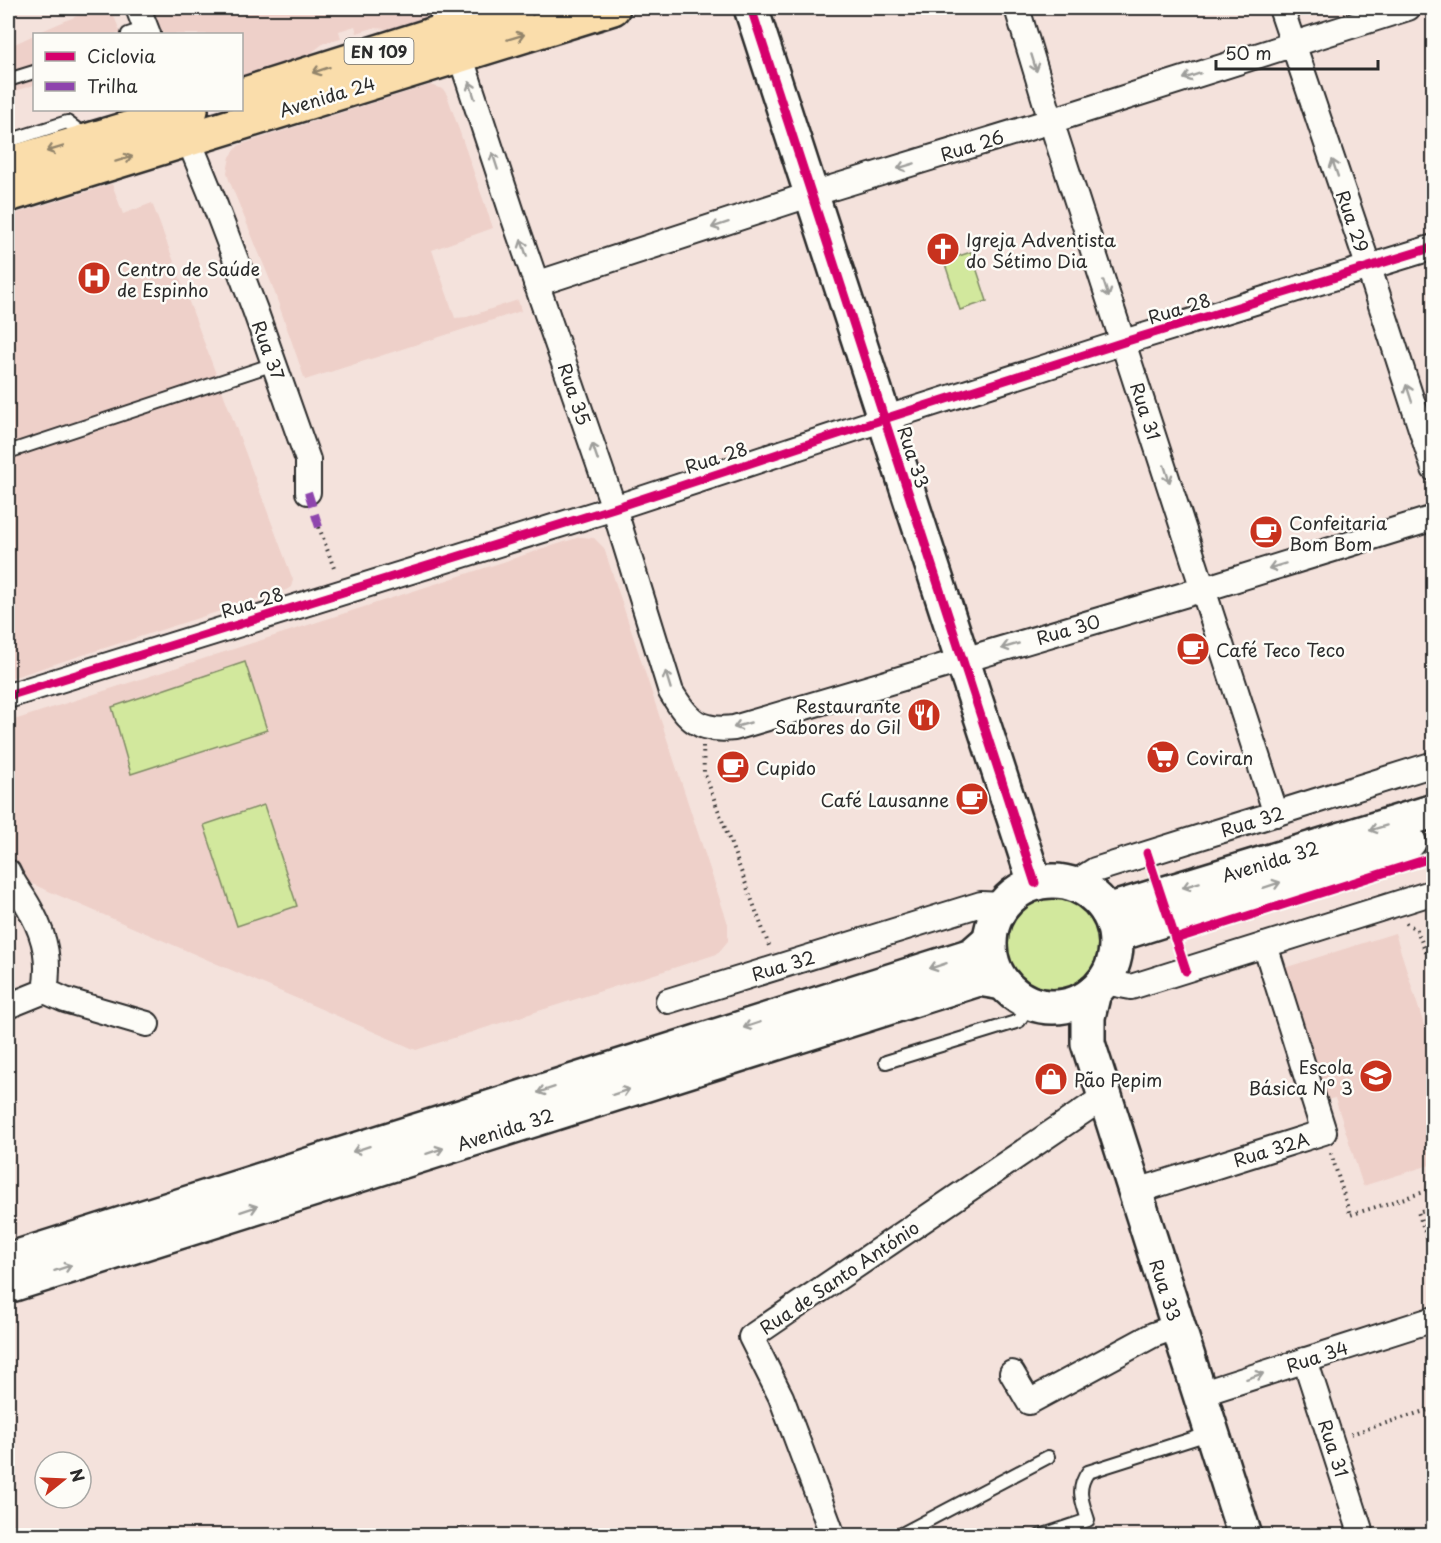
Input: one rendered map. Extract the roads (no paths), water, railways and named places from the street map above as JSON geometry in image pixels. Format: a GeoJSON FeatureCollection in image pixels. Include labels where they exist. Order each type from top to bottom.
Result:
{"type":"FeatureCollection","features":[{"type":"Feature","properties":{"kind":"main road","name":"Avenida 24"},"geometry":{"type":"LineString","coordinates":[[243,98],[517,8]]}},
{"type":"Feature","properties":{"kind":"main road","name":"Avenida 24"},"geometry":{"type":"LineString","coordinates":[[243,95],[450,30],[613,8]]}},
{"type":"Feature","properties":{"kind":"main road","name":"Rua 33"},"geometry":{"type":"LineString","coordinates":[[751,8],[1035,883]]}},
{"type":"Feature","properties":{"kind":"main road","name":"Avenida 24"},"geometry":{"type":"LineString","coordinates":[[8,195],[183,118],[204,111]]}},
{"type":"Feature","properties":{"kind":"main road","name":"Avenida 24"},"geometry":{"type":"LineString","coordinates":[[8,164],[89,139],[183,118]]}},
{"type":"Feature","properties":{"kind":"main road","name":"Avenida 32"},"geometry":{"type":"LineString","coordinates":[[1112,923],[1434,811]]}},
{"type":"Feature","properties":{"kind":"main road","name":"Avenida 32"},"geometry":{"type":"LineString","coordinates":[[1112,923],[1434,834]]}},
{"type":"Feature","properties":{"kind":"main road"},"geometry":{"type":"LineString","coordinates":[[1052,880],[1073,884],[1098,899],[1112,923],[1114,960],[1099,987],[1079,1002],[1061,1008],[1037,1005],[1015,995],[1003,983],[992,963],[989,940],[993,921],[1002,905],[1015,892],[1035,883],[1052,880]]}},
{"type":"Feature","properties":{"kind":"main road","name":"Avenida 32"},"geometry":{"type":"LineString","coordinates":[[8,1260],[972,955],[989,940]]}},
{"type":"Feature","properties":{"kind":"main road","name":"Avenida 32"},"geometry":{"type":"LineString","coordinates":[[8,1286],[979,979],[1003,983]]}},
{"type":"Feature","properties":{"kind":"main road","name":"Rua 33"},"geometry":{"type":"LineString","coordinates":[[1099,987],[1088,1017],[1088,1043],[1245,1536]]}},
{"type":"Feature","properties":{"kind":"main road","name":"Rua 33"},"geometry":{"type":"LineString","coordinates":[[1037,1005],[1070,1024],[1088,1043]]}},
{"type":"Feature","properties":{"kind":"street","name":"Rua 31"},"geometry":{"type":"LineString","coordinates":[[1017,8],[1276,814]]}},
{"type":"Feature","properties":{"kind":"street","name":"Rua 29"},"geometry":{"type":"LineString","coordinates":[[1281,8],[1434,469]]}},
{"type":"Feature","properties":{"kind":"street","name":"Rua 26"},"geometry":{"type":"LineString","coordinates":[[536,284],[813,194],[1408,8]]}},
{"type":"Feature","properties":{"kind":"street","name":"Rua 35"},"geometry":{"type":"LineString","coordinates":[[450,30],[614,508],[671,692],[684,714],[701,725]]}},
{"type":"Feature","properties":{"kind":"street","name":"Rua 37"},"geometry":{"type":"LineString","coordinates":[[183,118],[308,460],[308,492]]}},
{"type":"Feature","properties":{"kind":"street","name":"Rua 28"},"geometry":{"type":"LineString","coordinates":[[8,696],[614,508],[1124,342],[1434,248]]}},
{"type":"Feature","properties":{"kind":"street","name":"Rua 30"},"geometry":{"type":"LineString","coordinates":[[701,725],[719,730],[734,728],[1204,589],[1434,518]]}},
{"type":"Feature","properties":{"kind":"street","name":"Rua 32"},"geometry":{"type":"LineString","coordinates":[[1073,884],[1095,870],[1434,764]]}},
{"type":"Feature","properties":{"kind":"street"},"geometry":{"type":"LineString","coordinates":[[8,872],[32,913],[47,951],[48,972],[45,991]]}},
{"type":"Feature","properties":{"kind":"street"},"geometry":{"type":"LineString","coordinates":[[1099,987],[1131,987],[1434,892]]}},
{"type":"Feature","properties":{"kind":"street","name":"Rua 32"},"geometry":{"type":"LineString","coordinates":[[668,1001],[981,904],[1002,905]]}},
{"type":"Feature","properties":{"kind":"street","name":"Rua 32A"},"geometry":{"type":"LineString","coordinates":[[1134,1192],[1324,1132],[1265,945]]}},
{"type":"Feature","properties":{"kind":"street"},"geometry":{"type":"LineString","coordinates":[[8,1006],[45,991],[65,1000],[147,1024]]}},
{"type":"Feature","properties":{"kind":"street","name":"Rua de Santo António"},"geometry":{"type":"LineString","coordinates":[[833,1536],[781,1397],[751,1337],[1104,1097]]}},
{"type":"Feature","properties":{"kind":"street","name":"Rua 34"},"geometry":{"type":"LineString","coordinates":[[1200,1394],[1434,1319]]}},
{"type":"Feature","properties":{"kind":"street"},"geometry":{"type":"LineString","coordinates":[[1012,1373],[1029,1402],[1153,1335],[1178,1326]]}},
{"type":"Feature","properties":{"kind":"street","name":"Rua 31"},"geometry":{"type":"LineString","coordinates":[[1305,1360],[1362,1536]]}},
{"type":"Feature","properties":{"kind":"lane"},"geometry":{"type":"LineString","coordinates":[[8,80],[33,72]]}},
{"type":"Feature","properties":{"kind":"lane"},"geometry":{"type":"LineString","coordinates":[[8,141],[67,122],[89,139]]}},
{"type":"Feature","properties":{"kind":"lane"},"geometry":{"type":"LineString","coordinates":[[8,452],[274,364]]}},
{"type":"Feature","properties":{"kind":"lane"},"geometry":{"type":"LineString","coordinates":[[886,1062],[1019,1021],[1037,1005]]}},
{"type":"Feature","properties":{"kind":"lane"},"geometry":{"type":"LineString","coordinates":[[1041,1536],[1088,1520],[1080,1495],[1082,1481],[1088,1472],[1212,1433]]}},
{"type":"Feature","properties":{"kind":"lane"},"geometry":{"type":"LineString","coordinates":[[898,1536],[1048,1456]]}},
{"type":"Feature","properties":{"kind":"place","name":"Igreja Adventista do Sétimo Dia"},"geometry":{"type":"Point","coordinates":[943,249]}},
{"type":"Feature","properties":{"kind":"place","name":"Centro de Saúde de Espinho"},"geometry":{"type":"Point","coordinates":[94,278]}},
{"type":"Feature","properties":{"kind":"place","name":"Confeitaria Bom Bom"},"geometry":{"type":"Point","coordinates":[1266,532]}},
{"type":"Feature","properties":{"kind":"place","name":"Café Teco Teco"},"geometry":{"type":"Point","coordinates":[1193,649]}},
{"type":"Feature","properties":{"kind":"place","name":"Restaurante Sabores do Gil"},"geometry":{"type":"Point","coordinates":[924,715]}},
{"type":"Feature","properties":{"kind":"place","name":"Coviran"},"geometry":{"type":"Point","coordinates":[1163,757]}},
{"type":"Feature","properties":{"kind":"place","name":"Cupido"},"geometry":{"type":"Point","coordinates":[733,767]}},
{"type":"Feature","properties":{"kind":"place","name":"Café Lausanne"},"geometry":{"type":"Point","coordinates":[972,799]}},
{"type":"Feature","properties":{"kind":"place","name":"Escola Básica Nº 3"},"geometry":{"type":"Point","coordinates":[1376,1076]}},
{"type":"Feature","properties":{"kind":"place","name":"Pão Pepim"},"geometry":{"type":"Point","coordinates":[1051,1079]}}]}
